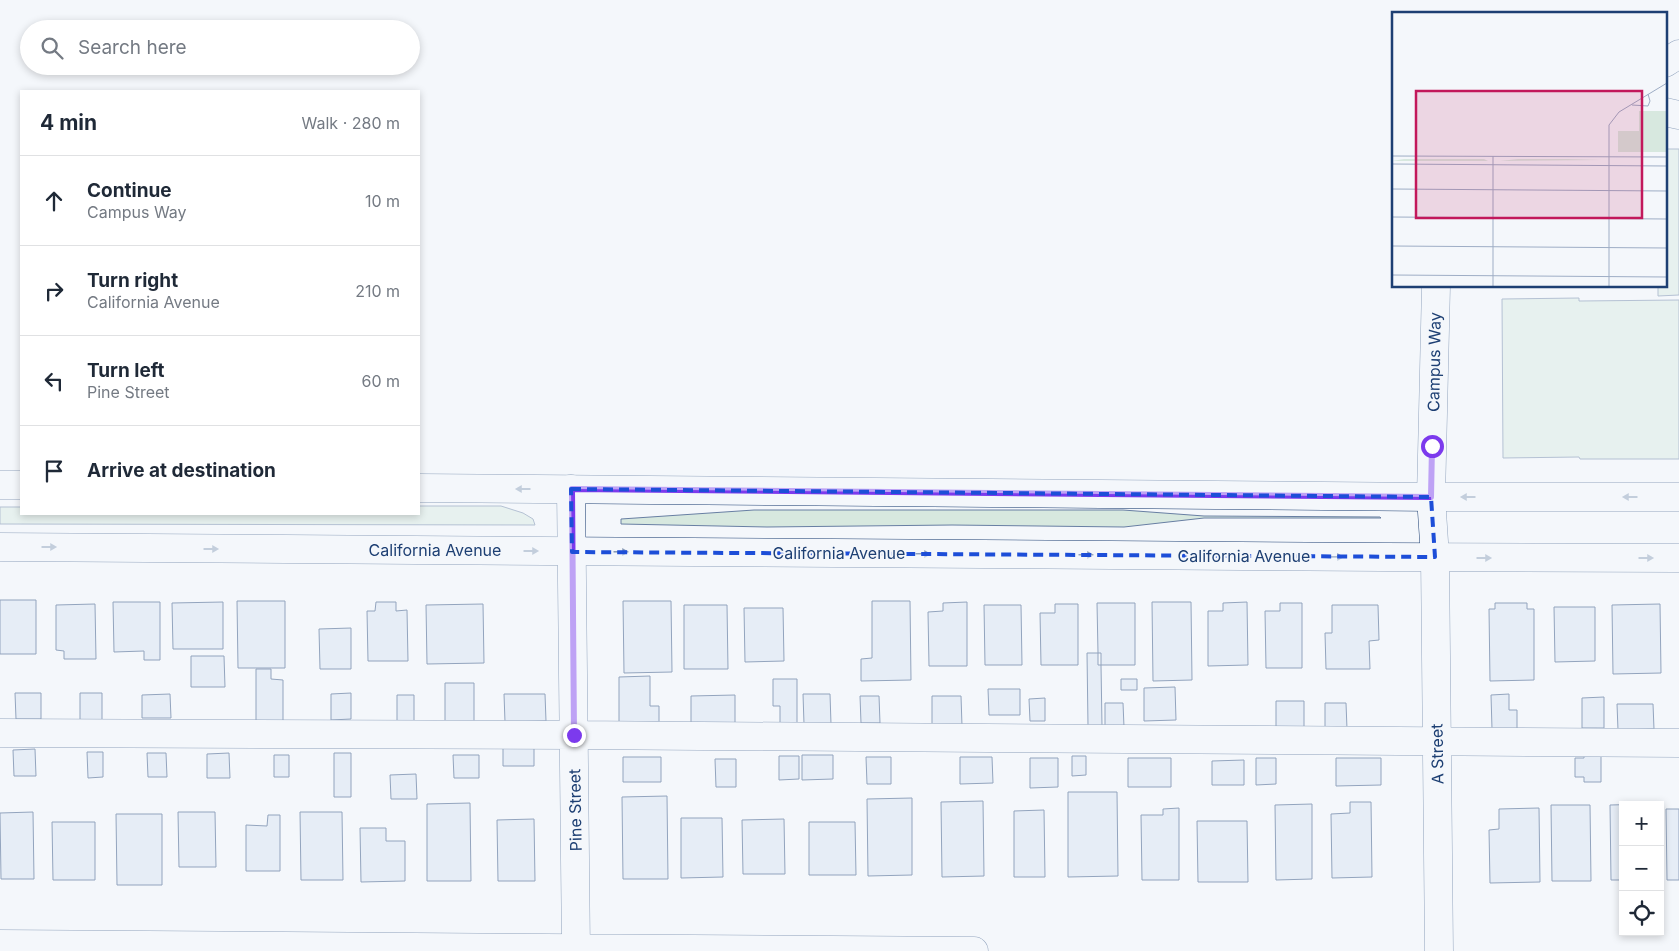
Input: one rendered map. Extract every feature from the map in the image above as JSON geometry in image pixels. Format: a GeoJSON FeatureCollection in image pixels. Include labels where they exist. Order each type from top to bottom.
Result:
{"type":"FeatureCollection","features":[{"type":"Feature","properties":{"kind":"main road"},"geometry":{"type":"LineString","coordinates":[[1666,61],[1679,54]]}},
{"type":"Feature","properties":{"kind":"main road"},"geometry":{"type":"LineString","coordinates":[[1666,112],[1679,115]]}},
{"type":"Feature","properties":{"kind":"main road","name":"Campus Way"},"geometry":{"type":"LineString","coordinates":[[1435,557],[1431,497],[1436,288]]}},
{"type":"Feature","properties":{"kind":"main road"},"geometry":{"type":"LineString","coordinates":[[0,485],[20,485]]}},
{"type":"Feature","properties":{"kind":"main road"},"geometry":{"type":"LineString","coordinates":[[420,488],[1431,497],[1679,497]]}},
{"type":"Feature","properties":{"kind":"main road","name":"Pine Street"},"geometry":{"type":"LineString","coordinates":[[572,489],[576,950]]}},
{"type":"Feature","properties":{"kind":"main road","name":"California Avenue"},"geometry":{"type":"LineString","coordinates":[[0,547],[1679,558]]}},
{"type":"Feature","properties":{"kind":"main road","name":"A Street"},"geometry":{"type":"LineString","coordinates":[[1435,557],[1439,951]]}},
{"type":"Feature","properties":{"kind":"main road"},"geometry":{"type":"LineString","coordinates":[[0,733],[1679,743]]}},
{"type":"Feature","properties":{"kind":"main road"},"geometry":{"type":"LineString","coordinates":[[0,944],[576,950],[974,951]]}},
{"type":"Feature","properties":{"kind":"highlighted area"},"geometry":{"type":"Polygon","coordinates":[[[571,489],[1431,497],[1435,557],[572,552],[571,489]]]}},
{"type":"Feature","properties":{"kind":"shaded area"},"geometry":{"type":"Polygon","coordinates":[[[1666,149],[1679,149],[1679,295],[1658,296],[1658,288],[1666,288],[1666,149]]]}},
{"type":"Feature","properties":{"kind":"shaded area"},"geometry":{"type":"Polygon","coordinates":[[[1579,298],[1579,301],[1679,300],[1679,459],[1503,458],[1502,299],[1579,298]]]}},
{"type":"Feature","properties":{"kind":"shaded area"},"geometry":{"type":"Polygon","coordinates":[[[420,506],[501,506],[523,513],[533,519],[535,525],[0,524],[0,507],[20,507],[20,515],[420,515],[420,506]]]}},
{"type":"Feature","properties":{"kind":"shaded area"},"geometry":{"type":"Polygon","coordinates":[[[754,510],[1123,510],[1204,516],[1381,518],[1204,518],[1124,527],[952,525],[767,527],[621,524],[621,519],[754,510]]]}},
{"type":"Feature","properties":{"kind":"building"},"geometry":{"type":"Polygon","coordinates":[[[0,600],[36,600],[36,654],[0,654],[0,600]]]}},
{"type":"Feature","properties":{"kind":"building"},"geometry":{"type":"Polygon","coordinates":[[[237,601],[285,601],[285,668],[238,668],[237,601]]]}},
{"type":"Feature","properties":{"kind":"building"},"geometry":{"type":"Polygon","coordinates":[[[623,601],[671,601],[672,672],[624,673],[623,601]]]}},
{"type":"Feature","properties":{"kind":"building"},"geometry":{"type":"Polygon","coordinates":[[[872,601],[910,601],[911,680],[861,681],[861,659],[872,658],[872,601]]]}},
{"type":"Feature","properties":{"kind":"building"},"geometry":{"type":"Polygon","coordinates":[[[113,602],[160,602],[160,660],[144,660],[144,651],[114,652],[113,602]]]}},
{"type":"Feature","properties":{"kind":"building"},"geometry":{"type":"Polygon","coordinates":[[[223,602],[223,649],[173,649],[172,603],[223,602]]]}},
{"type":"Feature","properties":{"kind":"building"},"geometry":{"type":"Polygon","coordinates":[[[376,602],[396,602],[396,611],[407,610],[408,661],[368,661],[367,611],[375,611],[376,602]]]}},
{"type":"Feature","properties":{"kind":"building"},"geometry":{"type":"Polygon","coordinates":[[[967,602],[967,666],[929,666],[928,612],[943,611],[943,603],[967,602]]]}},
{"type":"Feature","properties":{"kind":"building"},"geometry":{"type":"Polygon","coordinates":[[[1152,602],[1191,602],[1192,680],[1153,681],[1152,602]]]}},
{"type":"Feature","properties":{"kind":"building"},"geometry":{"type":"Polygon","coordinates":[[[1247,602],[1248,665],[1208,666],[1208,611],[1223,611],[1223,603],[1247,602]]]}},
{"type":"Feature","properties":{"kind":"building"},"geometry":{"type":"Polygon","coordinates":[[[1097,603],[1135,603],[1135,665],[1101,665],[1101,653],[1098,653],[1097,603]]]}},
{"type":"Feature","properties":{"kind":"building"},"geometry":{"type":"Polygon","coordinates":[[[1280,603],[1302,603],[1302,668],[1266,668],[1265,611],[1280,611],[1280,603]]]}},
{"type":"Feature","properties":{"kind":"building"},"geometry":{"type":"Polygon","coordinates":[[[1495,603],[1527,603],[1527,609],[1534,609],[1534,680],[1490,681],[1489,609],[1495,609],[1495,603]]]}},
{"type":"Feature","properties":{"kind":"building"},"geometry":{"type":"Polygon","coordinates":[[[95,604],[96,659],[64,659],[64,651],[56,650],[56,605],[95,604]]]}},
{"type":"Feature","properties":{"kind":"building"},"geometry":{"type":"Polygon","coordinates":[[[483,604],[484,663],[427,664],[426,605],[483,604]]]}},
{"type":"Feature","properties":{"kind":"building"},"geometry":{"type":"Polygon","coordinates":[[[1055,604],[1078,604],[1078,665],[1041,665],[1040,613],[1055,613],[1055,604]]]}},
{"type":"Feature","properties":{"kind":"building"},"geometry":{"type":"Polygon","coordinates":[[[1660,604],[1661,673],[1613,674],[1612,605],[1660,604]]]}},
{"type":"Feature","properties":{"kind":"building"},"geometry":{"type":"Polygon","coordinates":[[[684,605],[727,605],[728,669],[684,669],[684,605]]]}},
{"type":"Feature","properties":{"kind":"building"},"geometry":{"type":"Polygon","coordinates":[[[984,605],[1021,605],[1022,665],[985,665],[984,605]]]}},
{"type":"Feature","properties":{"kind":"building"},"geometry":{"type":"Polygon","coordinates":[[[1332,605],[1378,605],[1379,640],[1369,641],[1370,669],[1326,669],[1325,633],[1332,633],[1332,605]]]}},
{"type":"Feature","properties":{"kind":"building"},"geometry":{"type":"Polygon","coordinates":[[[1554,607],[1595,607],[1595,661],[1555,662],[1554,607]]]}},
{"type":"Feature","properties":{"kind":"building"},"geometry":{"type":"Polygon","coordinates":[[[744,608],[783,608],[784,661],[745,662],[744,608]]]}},
{"type":"Feature","properties":{"kind":"building"},"geometry":{"type":"Polygon","coordinates":[[[351,628],[351,669],[320,669],[319,629],[351,628]]]}},
{"type":"Feature","properties":{"kind":"building"},"geometry":{"type":"Polygon","coordinates":[[[1087,653],[1098,653],[1098,665],[1101,665],[1102,726],[1088,726],[1087,653]]]}},
{"type":"Feature","properties":{"kind":"building"},"geometry":{"type":"Polygon","coordinates":[[[191,656],[224,656],[225,687],[191,687],[191,656]]]}},
{"type":"Feature","properties":{"kind":"building"},"geometry":{"type":"Polygon","coordinates":[[[256,669],[271,669],[271,679],[283,680],[283,724],[256,724],[256,669]]]}},
{"type":"Feature","properties":{"kind":"building"},"geometry":{"type":"Polygon","coordinates":[[[650,676],[650,706],[659,706],[659,722],[619,722],[619,677],[650,676]]]}},
{"type":"Feature","properties":{"kind":"building"},"geometry":{"type":"Polygon","coordinates":[[[773,679],[797,679],[797,728],[780,728],[780,706],[773,706],[773,679]]]}},
{"type":"Feature","properties":{"kind":"building"},"geometry":{"type":"Polygon","coordinates":[[[1121,679],[1137,679],[1137,690],[1121,690],[1121,679]]]}},
{"type":"Feature","properties":{"kind":"building"},"geometry":{"type":"Polygon","coordinates":[[[445,683],[474,683],[474,725],[445,726],[445,683]]]}},
{"type":"Feature","properties":{"kind":"building"},"geometry":{"type":"Polygon","coordinates":[[[1175,687],[1176,720],[1144,721],[1144,688],[1175,687]]]}},
{"type":"Feature","properties":{"kind":"building"},"geometry":{"type":"Polygon","coordinates":[[[988,689],[1020,689],[1020,715],[989,715],[988,689]]]}},
{"type":"Feature","properties":{"kind":"building"},"geometry":{"type":"Polygon","coordinates":[[[15,693],[41,693],[41,719],[16,719],[15,693]]]}},
{"type":"Feature","properties":{"kind":"building"},"geometry":{"type":"Polygon","coordinates":[[[80,693],[102,693],[102,721],[80,722],[80,693]]]}},
{"type":"Feature","properties":{"kind":"building"},"geometry":{"type":"Polygon","coordinates":[[[351,693],[351,719],[331,720],[331,694],[351,693]]]}},
{"type":"Feature","properties":{"kind":"building"},"geometry":{"type":"Polygon","coordinates":[[[170,694],[171,718],[142,718],[142,695],[170,694]]]}},
{"type":"Feature","properties":{"kind":"building"},"geometry":{"type":"Polygon","coordinates":[[[504,694],[545,694],[546,721],[505,722],[504,694]]]}},
{"type":"Feature","properties":{"kind":"building"},"geometry":{"type":"Polygon","coordinates":[[[803,694],[830,694],[831,724],[804,724],[803,694]]]}},
{"type":"Feature","properties":{"kind":"building"},"geometry":{"type":"Polygon","coordinates":[[[1509,694],[1509,710],[1517,710],[1517,729],[1492,729],[1491,695],[1509,694]]]}},
{"type":"Feature","properties":{"kind":"building"},"geometry":{"type":"Polygon","coordinates":[[[397,695],[414,695],[414,721],[397,721],[397,695]]]}},
{"type":"Feature","properties":{"kind":"building"},"geometry":{"type":"Polygon","coordinates":[[[735,695],[735,724],[691,724],[691,696],[735,695]]]}},
{"type":"Feature","properties":{"kind":"building"},"geometry":{"type":"Polygon","coordinates":[[[860,696],[879,696],[880,723],[861,723],[860,696]]]}},
{"type":"Feature","properties":{"kind":"building"},"geometry":{"type":"Polygon","coordinates":[[[932,696],[961,696],[962,726],[932,726],[932,696]]]}},
{"type":"Feature","properties":{"kind":"building"},"geometry":{"type":"Polygon","coordinates":[[[1604,697],[1604,728],[1582,728],[1582,698],[1604,697]]]}},
{"type":"Feature","properties":{"kind":"building"},"geometry":{"type":"Polygon","coordinates":[[[1045,698],[1045,721],[1030,721],[1029,699],[1045,698]]]}},
{"type":"Feature","properties":{"kind":"building"},"geometry":{"type":"Polygon","coordinates":[[[1276,701],[1304,701],[1304,729],[1276,729],[1276,701]]]}},
{"type":"Feature","properties":{"kind":"building"},"geometry":{"type":"Polygon","coordinates":[[[1105,703],[1123,703],[1124,727],[1105,727],[1105,703]]]}},
{"type":"Feature","properties":{"kind":"building"},"geometry":{"type":"Polygon","coordinates":[[[1325,703],[1346,703],[1347,729],[1325,729],[1325,703]]]}},
{"type":"Feature","properties":{"kind":"building"},"geometry":{"type":"Polygon","coordinates":[[[1617,704],[1653,704],[1654,729],[1618,730],[1617,704]]]}},
{"type":"Feature","properties":{"kind":"building"},"geometry":{"type":"Polygon","coordinates":[[[503,747],[534,747],[534,766],[503,766],[503,747]]]}},
{"type":"Feature","properties":{"kind":"building"},"geometry":{"type":"Polygon","coordinates":[[[35,749],[36,776],[14,776],[13,750],[35,749]]]}},
{"type":"Feature","properties":{"kind":"building"},"geometry":{"type":"Polygon","coordinates":[[[87,752],[103,752],[103,777],[88,778],[87,752]]]}},
{"type":"Feature","properties":{"kind":"building"},"geometry":{"type":"Polygon","coordinates":[[[147,753],[166,753],[167,777],[148,777],[147,753]]]}},
{"type":"Feature","properties":{"kind":"building"},"geometry":{"type":"Polygon","coordinates":[[[229,753],[230,778],[207,778],[207,754],[229,753]]]}},
{"type":"Feature","properties":{"kind":"building"},"geometry":{"type":"Polygon","coordinates":[[[334,753],[351,753],[351,797],[334,797],[334,753]]]}},
{"type":"Feature","properties":{"kind":"building"},"geometry":{"type":"Polygon","coordinates":[[[274,755],[289,755],[289,777],[274,777],[274,755]]]}},
{"type":"Feature","properties":{"kind":"building"},"geometry":{"type":"Polygon","coordinates":[[[453,755],[479,755],[479,778],[454,778],[453,755]]]}},
{"type":"Feature","properties":{"kind":"building"},"geometry":{"type":"Polygon","coordinates":[[[802,755],[833,755],[833,779],[802,780],[802,755]]]}},
{"type":"Feature","properties":{"kind":"building"},"geometry":{"type":"Polygon","coordinates":[[[1584,755],[1601,755],[1601,782],[1584,782],[1584,777],[1575,777],[1575,758],[1584,758],[1584,755]]]}},
{"type":"Feature","properties":{"kind":"building"},"geometry":{"type":"Polygon","coordinates":[[[779,756],[799,756],[799,779],[779,780],[779,756]]]}},
{"type":"Feature","properties":{"kind":"building"},"geometry":{"type":"Polygon","coordinates":[[[1072,756],[1086,756],[1086,775],[1072,776],[1072,756]]]}},
{"type":"Feature","properties":{"kind":"building"},"geometry":{"type":"Polygon","coordinates":[[[623,757],[661,757],[661,782],[623,782],[623,757]]]}},
{"type":"Feature","properties":{"kind":"building"},"geometry":{"type":"Polygon","coordinates":[[[866,757],[891,757],[891,784],[867,784],[866,757]]]}},
{"type":"Feature","properties":{"kind":"building"},"geometry":{"type":"Polygon","coordinates":[[[960,757],[992,757],[993,783],[960,784],[960,757]]]}},
{"type":"Feature","properties":{"kind":"building"},"geometry":{"type":"Polygon","coordinates":[[[1030,758],[1058,758],[1058,787],[1030,788],[1030,758]]]}},
{"type":"Feature","properties":{"kind":"building"},"geometry":{"type":"Polygon","coordinates":[[[1128,758],[1171,758],[1171,787],[1128,787],[1128,758]]]}},
{"type":"Feature","properties":{"kind":"building"},"geometry":{"type":"Polygon","coordinates":[[[1256,758],[1276,758],[1276,784],[1256,785],[1256,758]]]}},
{"type":"Feature","properties":{"kind":"building"},"geometry":{"type":"Polygon","coordinates":[[[1336,758],[1381,758],[1381,785],[1336,786],[1336,758]]]}},
{"type":"Feature","properties":{"kind":"building"},"geometry":{"type":"Polygon","coordinates":[[[715,759],[736,759],[736,787],[716,787],[715,759]]]}},
{"type":"Feature","properties":{"kind":"building"},"geometry":{"type":"Polygon","coordinates":[[[1244,760],[1244,785],[1212,785],[1212,761],[1244,760]]]}},
{"type":"Feature","properties":{"kind":"building"},"geometry":{"type":"Polygon","coordinates":[[[416,774],[417,799],[391,799],[390,775],[416,774]]]}},
{"type":"Feature","properties":{"kind":"building"},"geometry":{"type":"Polygon","coordinates":[[[1068,792],[1117,792],[1118,876],[1068,877],[1068,792]]]}},
{"type":"Feature","properties":{"kind":"building"},"geometry":{"type":"Polygon","coordinates":[[[667,796],[668,879],[623,879],[622,797],[667,796]]]}},
{"type":"Feature","properties":{"kind":"building"},"geometry":{"type":"Polygon","coordinates":[[[912,798],[912,875],[868,876],[867,799],[912,798]]]}},
{"type":"Feature","properties":{"kind":"building"},"geometry":{"type":"Polygon","coordinates":[[[983,801],[984,876],[942,877],[941,802],[983,801]]]}},
{"type":"Feature","properties":{"kind":"building"},"geometry":{"type":"Polygon","coordinates":[[[1350,802],[1371,802],[1372,877],[1332,878],[1331,814],[1350,813],[1350,802]]]}},
{"type":"Feature","properties":{"kind":"building"},"geometry":{"type":"Polygon","coordinates":[[[470,803],[471,881],[427,881],[427,804],[470,803]]]}},
{"type":"Feature","properties":{"kind":"building"},"geometry":{"type":"Polygon","coordinates":[[[1312,804],[1312,879],[1276,880],[1275,805],[1312,804]]]}},
{"type":"Feature","properties":{"kind":"building"},"geometry":{"type":"Polygon","coordinates":[[[1551,805],[1590,805],[1591,881],[1552,881],[1551,805]]]}},
{"type":"Feature","properties":{"kind":"building"},"geometry":{"type":"Polygon","coordinates":[[[1610,805],[1619,805],[1619,880],[1611,880],[1610,805]]]}},
{"type":"Feature","properties":{"kind":"building"},"geometry":{"type":"Polygon","coordinates":[[[1179,808],[1179,880],[1142,880],[1141,815],[1163,815],[1163,809],[1179,808]]]}},
{"type":"Feature","properties":{"kind":"building"},"geometry":{"type":"Polygon","coordinates":[[[1539,808],[1540,882],[1490,883],[1489,830],[1499,829],[1499,809],[1539,808]]]}},
{"type":"Feature","properties":{"kind":"building"},"geometry":{"type":"Polygon","coordinates":[[[1666,809],[1679,809],[1679,880],[1667,880],[1666,809]]]}},
{"type":"Feature","properties":{"kind":"building"},"geometry":{"type":"Polygon","coordinates":[[[1044,810],[1045,877],[1014,877],[1014,811],[1044,810]]]}},
{"type":"Feature","properties":{"kind":"building"},"geometry":{"type":"Polygon","coordinates":[[[33,812],[34,879],[1,879],[0,813],[33,812]]]}},
{"type":"Feature","properties":{"kind":"building"},"geometry":{"type":"Polygon","coordinates":[[[178,812],[215,812],[216,867],[179,867],[178,812]]]}},
{"type":"Feature","properties":{"kind":"building"},"geometry":{"type":"Polygon","coordinates":[[[300,812],[342,812],[343,880],[301,880],[300,812]]]}},
{"type":"Feature","properties":{"kind":"building"},"geometry":{"type":"Polygon","coordinates":[[[116,814],[162,814],[162,885],[117,885],[116,814]]]}},
{"type":"Feature","properties":{"kind":"building"},"geometry":{"type":"Polygon","coordinates":[[[268,815],[280,815],[280,871],[246,871],[246,825],[267,826],[268,815]]]}},
{"type":"Feature","properties":{"kind":"building"},"geometry":{"type":"Polygon","coordinates":[[[681,818],[722,818],[723,877],[681,878],[681,818]]]}},
{"type":"Feature","properties":{"kind":"building"},"geometry":{"type":"Polygon","coordinates":[[[534,819],[535,881],[498,881],[497,820],[534,819]]]}},
{"type":"Feature","properties":{"kind":"building"},"geometry":{"type":"Polygon","coordinates":[[[784,819],[785,874],[743,874],[742,820],[784,819]]]}},
{"type":"Feature","properties":{"kind":"building"},"geometry":{"type":"Polygon","coordinates":[[[1197,821],[1247,821],[1248,882],[1198,882],[1197,821]]]}},
{"type":"Feature","properties":{"kind":"building"},"geometry":{"type":"Polygon","coordinates":[[[52,822],[95,822],[95,880],[53,880],[52,822]]]}},
{"type":"Feature","properties":{"kind":"building"},"geometry":{"type":"Polygon","coordinates":[[[809,822],[855,822],[856,875],[809,875],[809,822]]]}},
{"type":"Feature","properties":{"kind":"building"},"geometry":{"type":"Polygon","coordinates":[[[360,828],[386,828],[386,841],[405,841],[405,881],[361,882],[360,828]]]}},
{"type":"Feature","properties":{"kind":"route"},"geometry":{"type":"LineString","coordinates":[[574,735],[572,489],[1431,497],[1432,446]]}}]}
